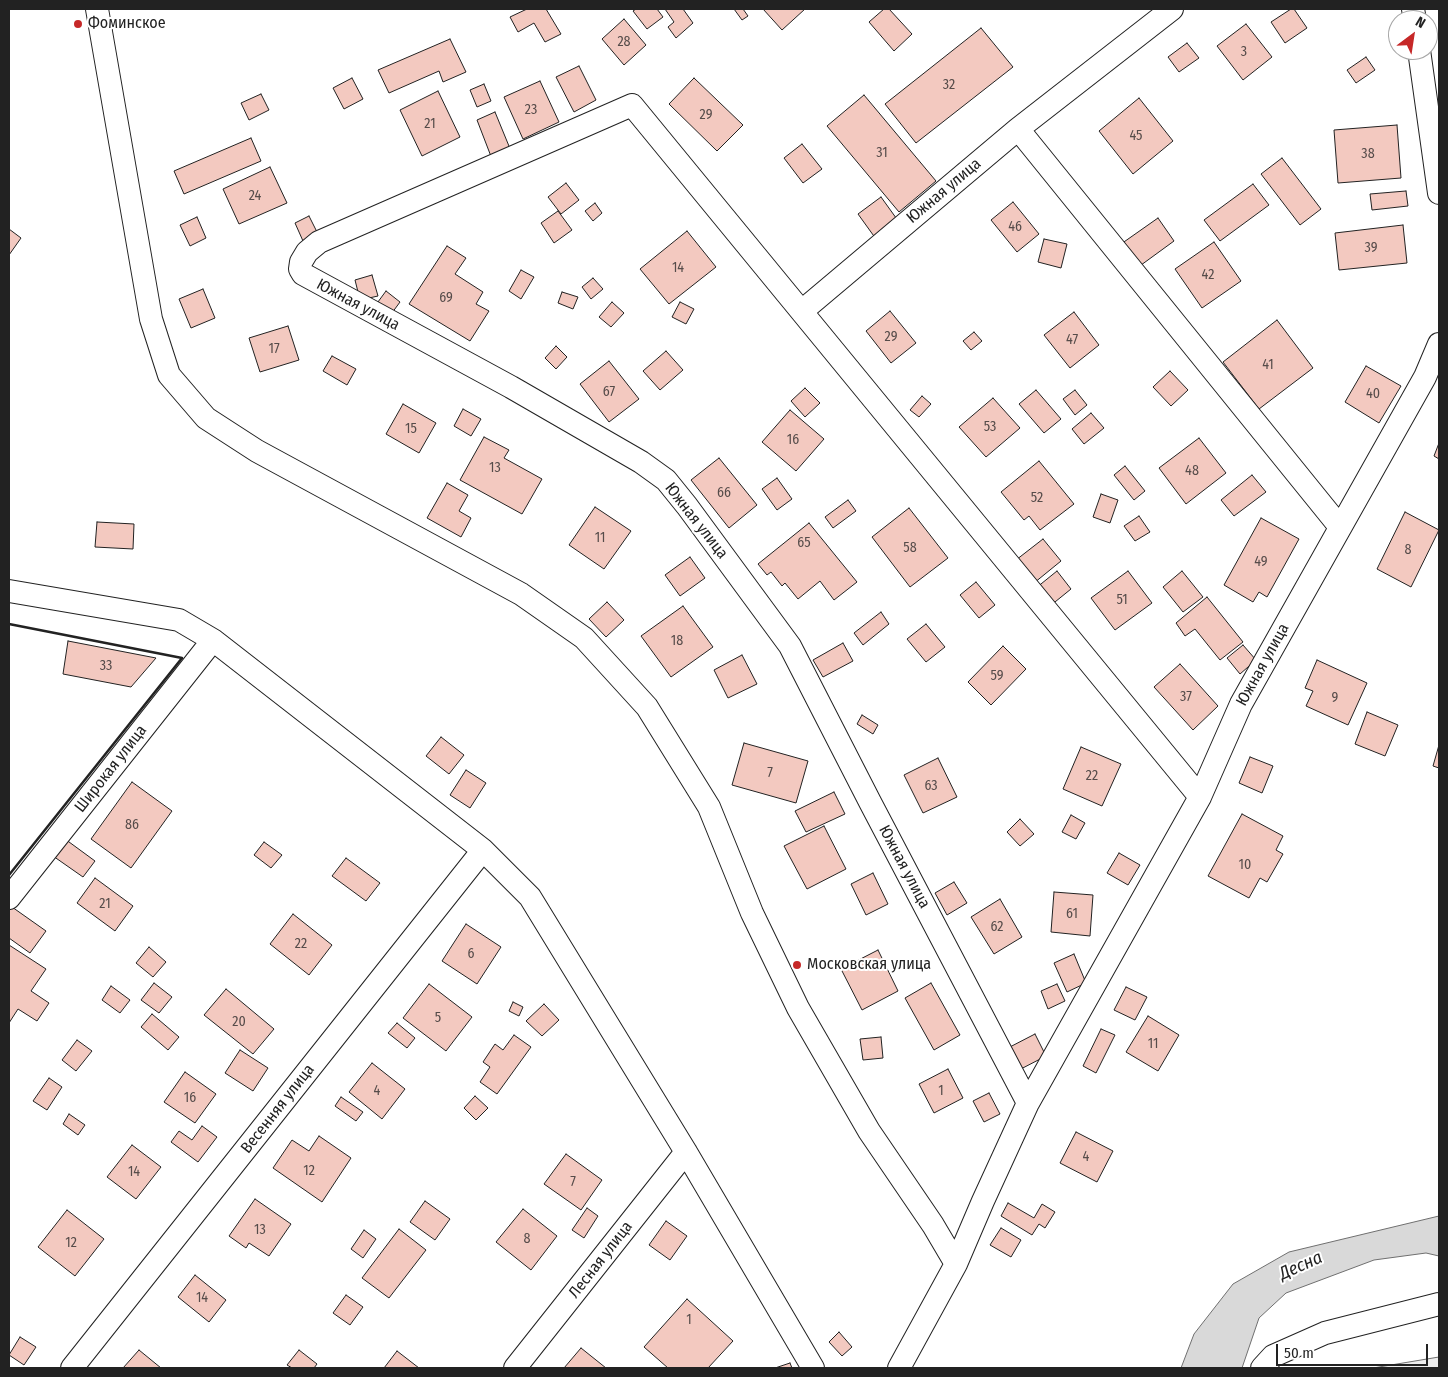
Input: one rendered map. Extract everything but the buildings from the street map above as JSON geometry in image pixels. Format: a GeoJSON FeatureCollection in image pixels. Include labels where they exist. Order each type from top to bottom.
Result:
{"type":"FeatureCollection","features":[{"type":"Feature","properties":{"kind":"street"},"geometry":{"type":"LineString","coordinates":[[97,9],[151,319],[169,375],[206,418],[257,451],[521,594],[576,632],[584,638],[647,707],[709,806],[752,912],[798,1008],[869,1132],[933,1225],[956,1264]]}},
{"type":"Feature","properties":{"kind":"street","name":"Южная улица"},"geometry":{"type":"LineString","coordinates":[[1028,1104],[790,646],[666,480],[641,462],[520,392],[302,274],[300,269],[301,262],[307,252],[320,242],[632,104],[802,311],[1018,129],[1172,9]]}},
{"type":"Feature","properties":{"kind":"street"},"geometry":{"type":"LineString","coordinates":[[1420,60],[1439,193]]}},
{"type":"Feature","properties":{"kind":"street"},"geometry":{"type":"LineString","coordinates":[[1018,129],[1340,527]]}},
{"type":"Feature","properties":{"kind":"street"},"geometry":{"type":"LineString","coordinates":[[802,311],[1200,797]]}},
{"type":"Feature","properties":{"kind":"street","name":"Южная улица"},"geometry":{"type":"LineString","coordinates":[[1028,1104],[1200,797],[1241,704],[1425,377],[1439,344]]}},
{"type":"Feature","properties":{"kind":"street"},"geometry":{"type":"LineString","coordinates":[[9,591],[179,620],[213,640],[484,850],[530,897],[686,1152],[813,1368]]}},
{"type":"Feature","properties":{"kind":"street","name":"Широкая улица"},"geometry":{"type":"LineString","coordinates":[[9,898],[213,640]]}},
{"type":"Feature","properties":{"kind":"street","name":"Весенняя улица"},"geometry":{"type":"LineString","coordinates":[[72,1368],[484,850]]}},
{"type":"Feature","properties":{"kind":"street"},"geometry":{"type":"LineString","coordinates":[[899,1368],[956,1264],[1028,1104]]}},
{"type":"Feature","properties":{"kind":"street","name":"Лесная улица"},"geometry":{"type":"LineString","coordinates":[[515,1368],[686,1152]]}},
{"type":"Feature","properties":{"kind":"street"},"geometry":{"type":"LineString","coordinates":[[1262,1368],[1273,1356],[1325,1333],[1439,1304]]}},
{"type":"Feature","properties":{"kind":"shaded area"},"geometry":{"type":"Polygon","coordinates":[[[1439,1357],[1439,1368],[1373,1368],[1439,1357]]]}},
{"type":"Feature","properties":{"kind":"water","name":"Десна"},"geometry":{"type":"Polygon","coordinates":[[[1439,1216],[1439,1256],[1426,1253],[1374,1260],[1286,1293],[1259,1318],[1242,1368],[1181,1368],[1194,1334],[1233,1284],[1289,1252],[1439,1216]]]}},
{"type":"Feature","properties":{"kind":"wall"},"geometry":{"type":"LineString","coordinates":[[9,624],[182,658],[9,875]]}},
{"type":"Feature","properties":{"kind":"place","name":"Фоминское"},"geometry":{"type":"Point","coordinates":[78,24]}},
{"type":"Feature","properties":{"kind":"place","name":"Московская улица"},"geometry":{"type":"Point","coordinates":[797,965]}}]}
